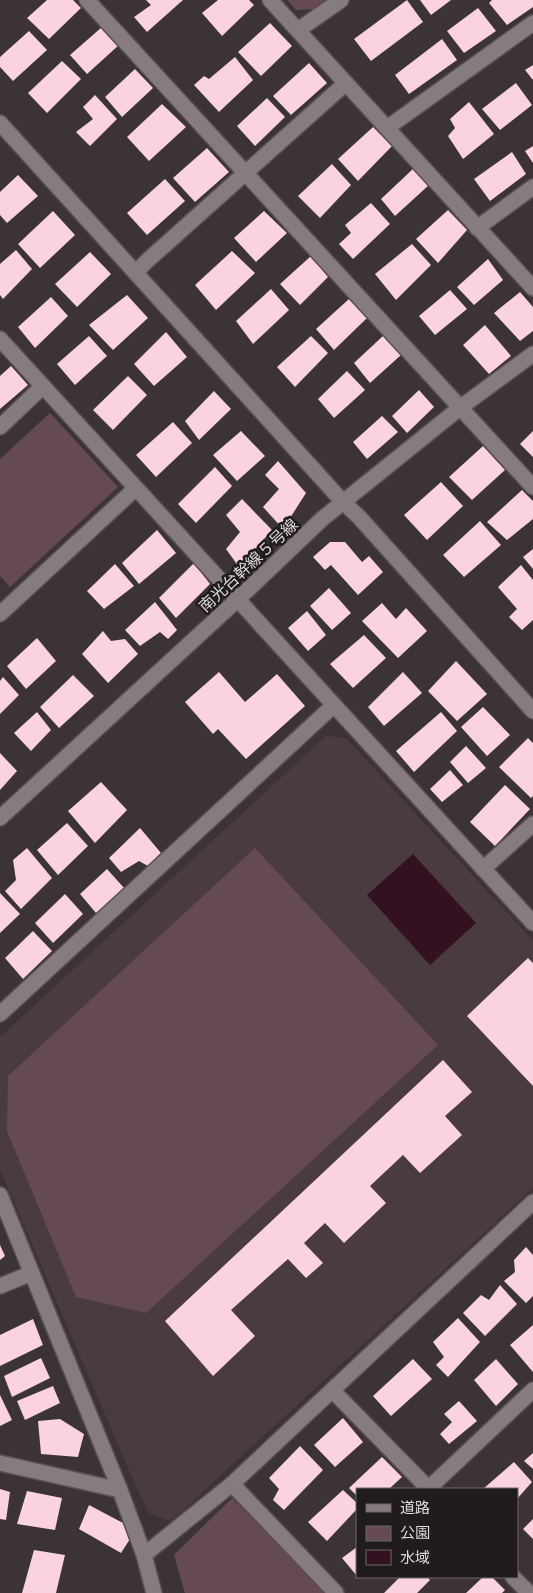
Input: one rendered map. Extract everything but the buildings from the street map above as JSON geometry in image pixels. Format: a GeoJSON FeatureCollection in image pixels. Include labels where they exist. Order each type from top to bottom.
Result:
{"type":"FeatureCollection","features":[{"type":"Feature","properties":{"kind":"street"},"geometry":{"type":"LineString","coordinates":[[87,0],[533,487]]}},
{"type":"Feature","properties":{"kind":"street"},"geometry":{"type":"LineString","coordinates":[[270,0],[533,288]]}},
{"type":"Feature","properties":{"kind":"street"},"geometry":{"type":"LineString","coordinates":[[298,30],[341,0]]}},
{"type":"Feature","properties":{"kind":"street"},"geometry":{"type":"LineString","coordinates":[[387,128],[533,23]]}},
{"type":"Feature","properties":{"kind":"street"},"geometry":{"type":"LineString","coordinates":[[136,272],[346,83]]}},
{"type":"Feature","properties":{"kind":"street"},"geometry":{"type":"LineString","coordinates":[[3,131],[136,272],[533,712]]}},
{"type":"Feature","properties":{"kind":"street"},"geometry":{"type":"LineString","coordinates":[[477,228],[533,187]]}},
{"type":"Feature","properties":{"kind":"street"},"geometry":{"type":"LineString","coordinates":[[0,339],[533,923]]}},
{"type":"Feature","properties":{"kind":"street","name":"南光台幹線５号線"},"geometry":{"type":"LineString","coordinates":[[0,818],[238,600],[322,519],[461,407],[533,354]]}},
{"type":"Feature","properties":{"kind":"street"},"geometry":{"type":"LineString","coordinates":[[0,427],[43,386]]}},
{"type":"Feature","properties":{"kind":"street"},"geometry":{"type":"LineString","coordinates":[[0,614],[136,488]]}},
{"type":"Feature","properties":{"kind":"street"},"geometry":{"type":"LineString","coordinates":[[3,1004],[334,705]]}},
{"type":"Feature","properties":{"kind":"street"},"geometry":{"type":"LineString","coordinates":[[483,869],[533,824]]}},
{"type":"Feature","properties":{"kind":"street"},"geometry":{"type":"LineString","coordinates":[[0,1195],[120,1490],[144,1555],[154,1593]]}},
{"type":"Feature","properties":{"kind":"street"},"geometry":{"type":"LineString","coordinates":[[144,1555],[232,1484],[533,1202]]}},
{"type":"Feature","properties":{"kind":"street"},"geometry":{"type":"LineString","coordinates":[[0,1286],[32,1273]]}},
{"type":"Feature","properties":{"kind":"street"},"geometry":{"type":"LineString","coordinates":[[332,1390],[428,1488]]}},
{"type":"Feature","properties":{"kind":"street"},"geometry":{"type":"LineString","coordinates":[[430,1488],[533,1390]]}},
{"type":"Feature","properties":{"kind":"street"},"geometry":{"type":"LineString","coordinates":[[0,1463],[120,1490]]}},
{"type":"Feature","properties":{"kind":"street"},"geometry":{"type":"LineString","coordinates":[[232,1484],[336,1593]]}},
{"type":"Feature","properties":{"kind":"street"},"geometry":{"type":"LineString","coordinates":[[514,1578],[529,1590]]}},
{"type":"Feature","properties":{"kind":"shaded area"},"geometry":{"type":"Polygon","coordinates":[[[326,736],[346,738],[533,941],[533,1188],[171,1521],[150,1514],[137,1489],[0,1169],[0,1037],[326,736]]]}},
{"type":"Feature","properties":{"kind":"green space"},"geometry":{"type":"Polygon","coordinates":[[[287,0],[330,0],[317,9],[296,10],[287,0]]]}},
{"type":"Feature","properties":{"kind":"green space"},"geometry":{"type":"Polygon","coordinates":[[[50,413],[118,487],[10,587],[0,576],[0,459],[50,413]]]}},
{"type":"Feature","properties":{"kind":"green space"},"geometry":{"type":"Polygon","coordinates":[[[255,848],[438,1045],[146,1313],[76,1297],[7,1131],[8,1076],[255,848]]]}},
{"type":"Feature","properties":{"kind":"green space"},"geometry":{"type":"Polygon","coordinates":[[[232,1498],[327,1593],[185,1593],[174,1555],[232,1498]]]}},
{"type":"Feature","properties":{"kind":"water"},"geometry":{"type":"Polygon","coordinates":[[[413,854],[476,923],[430,965],[367,895],[413,854]]]}}]}
